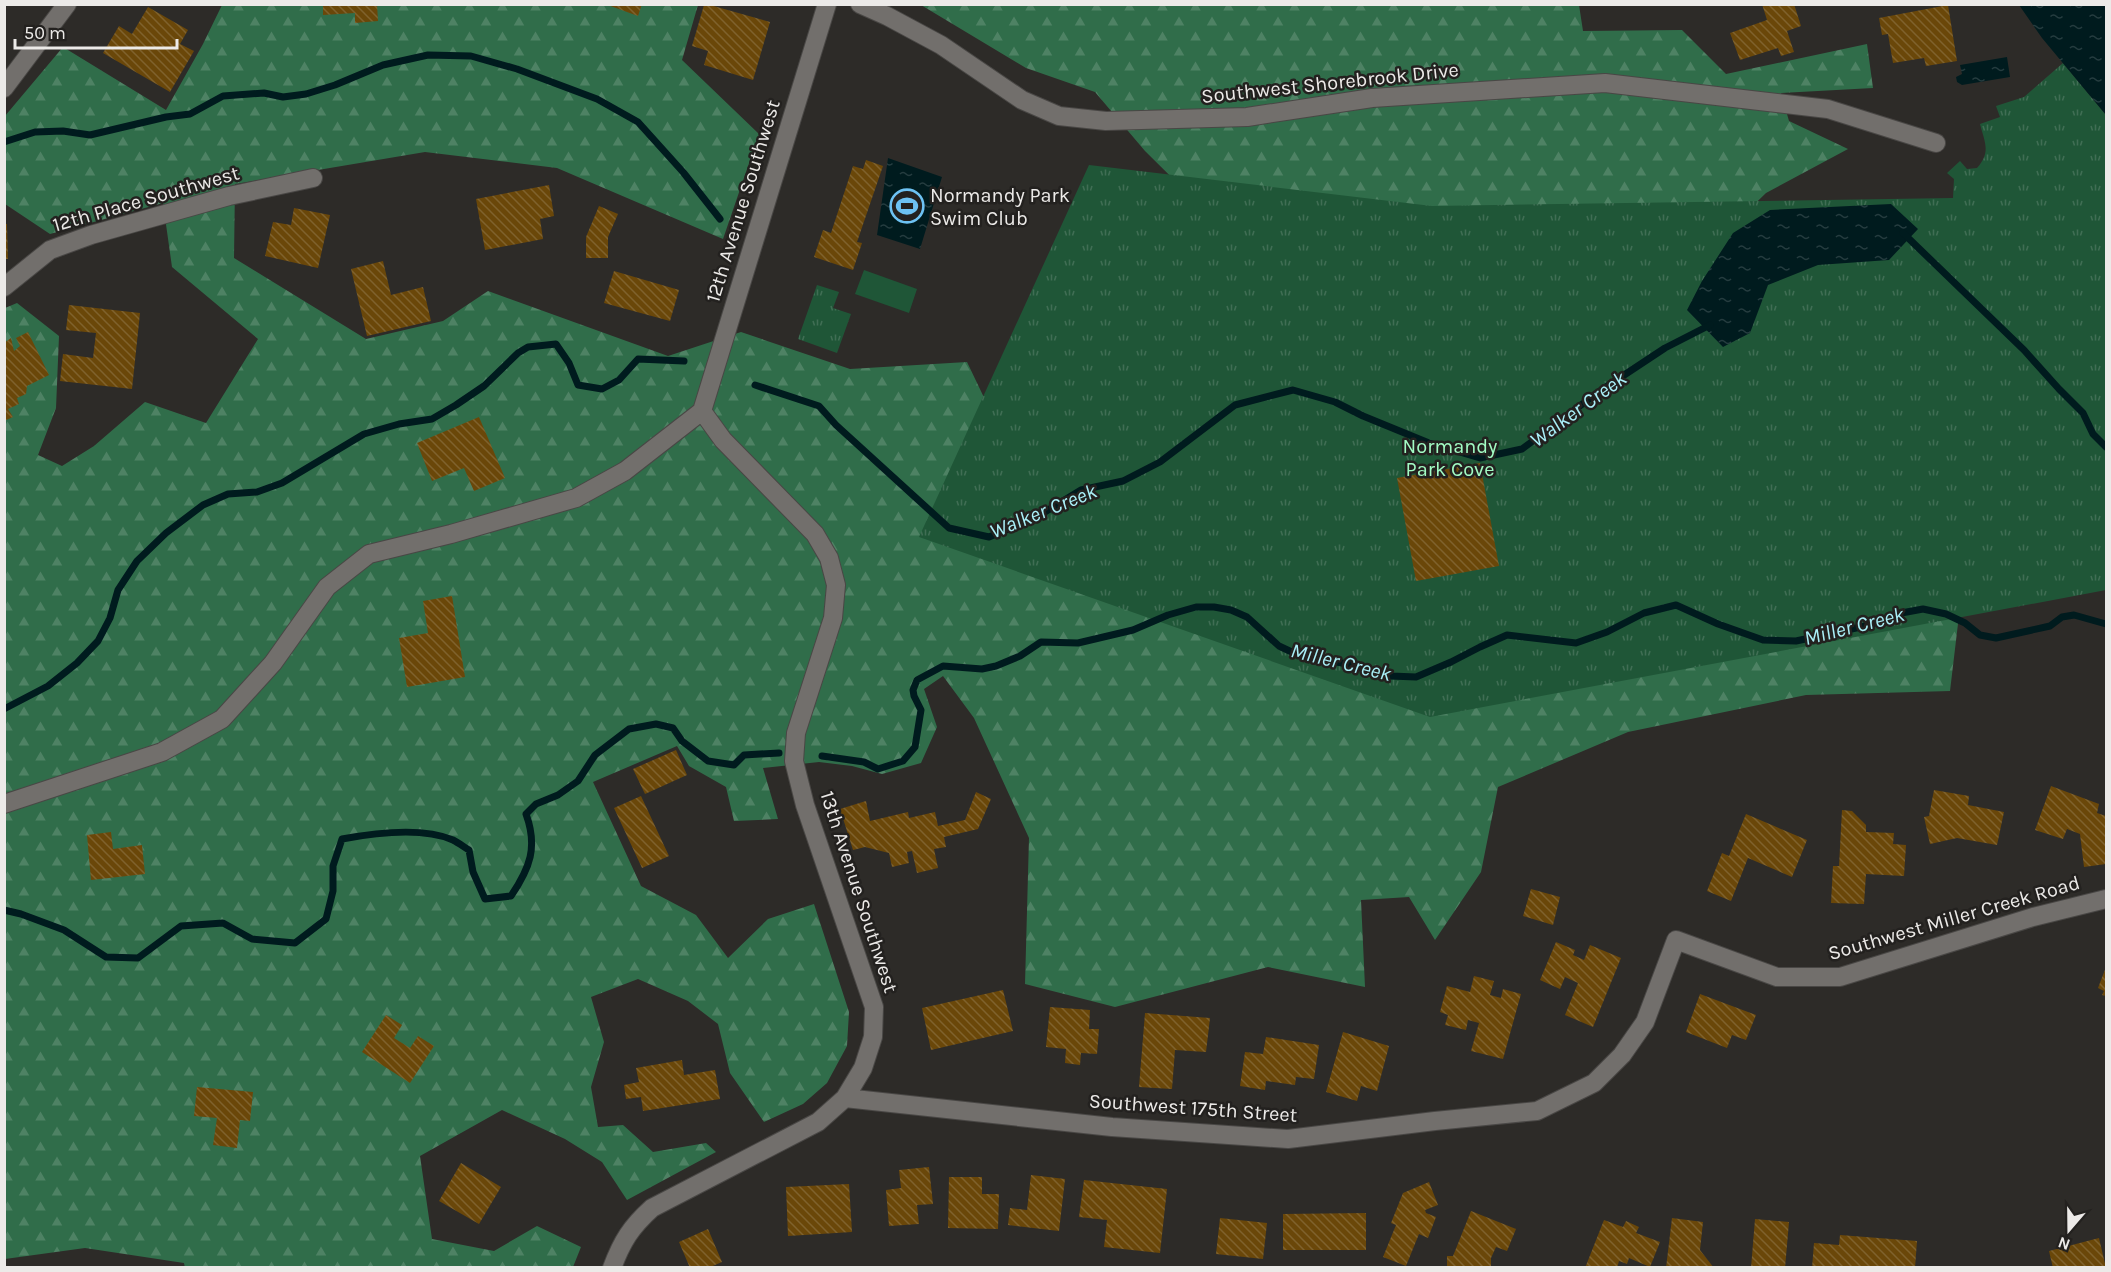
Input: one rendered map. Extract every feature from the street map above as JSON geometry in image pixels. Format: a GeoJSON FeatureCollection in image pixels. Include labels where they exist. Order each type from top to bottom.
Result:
{"type":"FeatureCollection","features":[{"type":"Feature","properties":{"kind":"street"},"geometry":{"type":"LineString","coordinates":[[4,88],[67,4]]}},
{"type":"Feature","properties":{"kind":"street","name":"12th Avenue Southwest"},"geometry":{"type":"LineString","coordinates":[[702,411],[827,4]]}},
{"type":"Feature","properties":{"kind":"street","name":"Southwest Shorebrook Drive"},"geometry":{"type":"LineString","coordinates":[[860,4],[941,45],[1022,100],[1059,116],[1106,121],[1247,117],[1372,98],[1605,83],[1828,109],[1936,143]]}},
{"type":"Feature","properties":{"kind":"street","name":"12th Place Southwest"},"geometry":{"type":"LineString","coordinates":[[4,287],[50,250],[91,235],[229,196],[313,178]]}},
{"type":"Feature","properties":{"kind":"street"},"geometry":{"type":"LineString","coordinates":[[4,804],[162,752],[222,719],[273,663],[327,587],[369,554],[451,534],[576,498],[625,471],[702,411]]}},
{"type":"Feature","properties":{"kind":"street","name":"13th Avenue Southwest"},"geometry":{"type":"LineString","coordinates":[[612,1268],[621,1245],[637,1222],[652,1208],[818,1122],[845,1098],[863,1068],[873,1037],[874,1007],[805,805],[794,761],[796,733],[833,618],[836,585],[829,558],[815,534],[723,440],[702,411]]}},
{"type":"Feature","properties":{"kind":"street","name":"Southwest Miller Creek Road"},"geometry":{"type":"LineString","coordinates":[[1537,1111],[1594,1083],[1622,1055],[1645,1022],[1676,939],[1777,977],[1840,977],[2033,917],[2106,899]]}},
{"type":"Feature","properties":{"kind":"street","name":"Southwest 175th Street"},"geometry":{"type":"LineString","coordinates":[[845,1098],[1112,1127],[1288,1139],[1537,1111]]}},
{"type":"Feature","properties":{"kind":"green space"},"geometry":{"type":"Polygon","coordinates":[[[222,5],[698,5],[682,60],[759,134],[723,239],[557,168],[425,152],[235,184],[234,258],[366,339],[443,321],[488,291],[668,356],[741,332],[850,369],[967,362],[989,408],[1962,590],[1950,691],[1806,695],[1628,732],[1498,787],[1481,872],[1435,940],[1409,897],[1361,900],[1365,987],[1268,967],[1115,1007],[1025,984],[1029,838],[974,718],[943,676],[924,689],[937,727],[921,763],[882,774],[852,766],[819,762],[763,768],[778,819],[734,821],[726,787],[689,766],[677,746],[593,782],[641,886],[696,915],[728,958],[768,919],[814,904],[849,1012],[847,1046],[827,1083],[803,1104],[764,1122],[730,1073],[718,1024],[688,1001],[638,979],[591,997],[604,1042],[591,1087],[598,1127],[623,1125],[653,1152],[706,1143],[716,1152],[627,1200],[602,1162],[565,1139],[502,1110],[420,1156],[432,1239],[494,1251],[537,1226],[581,1247],[573,1267],[185,1268],[184,1263],[85,1248],[5,1259],[5,308],[17,303],[59,336],[56,408],[38,455],[62,466],[94,446],[145,402],[206,423],[258,339],[172,267],[163,203],[50,234],[5,204],[5,116],[63,47],[166,110],[222,5]]]}},
{"type":"Feature","properties":{"kind":"green space"},"geometry":{"type":"Polygon","coordinates":[[[921,5],[1579,5],[1583,31],[1682,30],[1726,74],[1867,44],[1873,88],[1781,93],[1789,121],[1848,149],[1766,193],[1728,230],[1247,252],[1145,151],[1095,92],[1026,68],[921,5]]]}},
{"type":"Feature","properties":{"kind":"green space","name":"Normandy Park Cove"},"geometry":{"type":"Polygon","coordinates":[[[2063,63],[2106,115],[2106,590],[1430,717],[919,537],[1089,165],[1432,206],[1953,198],[1954,179],[1947,173],[1960,161],[1967,169],[1977,168],[1984,157],[1986,147],[1980,124],[2000,117],[1996,106],[2024,97],[2063,63]]]}},
{"type":"Feature","properties":{"kind":"green space"},"geometry":{"type":"Polygon","coordinates":[[[864,270],[917,289],[909,313],[855,294],[864,270]]]}},
{"type":"Feature","properties":{"kind":"green space"},"geometry":{"type":"Polygon","coordinates":[[[817,285],[839,292],[833,308],[851,314],[837,353],[798,339],[817,285]]]}},
{"type":"Feature","properties":{"kind":"water"},"geometry":{"type":"Polygon","coordinates":[[[2019,5],[2106,5],[2106,115],[2042,38],[2019,5]]]}},
{"type":"Feature","properties":{"kind":"water"},"geometry":{"type":"Polygon","coordinates":[[[2007,57],[2010,77],[1962,85],[1957,82],[1956,77],[1962,74],[1960,65],[2007,57]]]}},
{"type":"Feature","properties":{"kind":"water","name":"Normandy Park Swim Club"},"geometry":{"type":"Polygon","coordinates":[[[888,158],[942,177],[920,249],[877,235],[888,158]]]}},
{"type":"Feature","properties":{"kind":"water"},"geometry":{"type":"Polygon","coordinates":[[[1891,204],[1918,229],[1889,260],[1818,265],[1768,285],[1750,333],[1723,347],[1687,310],[1702,281],[1733,233],[1770,210],[1891,204]]]}},
{"type":"Feature","properties":{"kind":"building"},"geometry":{"type":"Polygon","coordinates":[[[323,4],[377,4],[378,21],[355,23],[355,13],[323,15],[323,4]]]}},
{"type":"Feature","properties":{"kind":"building"},"geometry":{"type":"Polygon","coordinates":[[[605,4],[642,4],[638,16],[605,4]]]}},
{"type":"Feature","properties":{"kind":"building"},"geometry":{"type":"Polygon","coordinates":[[[1762,4],[1794,4],[1801,26],[1787,31],[1794,52],[1781,56],[1778,48],[1740,60],[1730,33],[1767,20],[1762,4]]]}},
{"type":"Feature","properties":{"kind":"building"},"geometry":{"type":"Polygon","coordinates":[[[704,5],[770,22],[753,80],[704,65],[708,51],[692,46],[704,5]]]}},
{"type":"Feature","properties":{"kind":"building"},"geometry":{"type":"Polygon","coordinates":[[[1948,5],[1957,61],[1926,66],[1924,58],[1893,63],[1888,34],[1882,35],[1879,18],[1948,5]]]}},
{"type":"Feature","properties":{"kind":"building"},"geometry":{"type":"Polygon","coordinates":[[[148,7],[188,30],[180,44],[194,51],[170,92],[103,53],[119,26],[132,34],[148,7]]]}},
{"type":"Feature","properties":{"kind":"building"},"geometry":{"type":"Polygon","coordinates":[[[866,160],[883,166],[857,242],[862,243],[853,270],[814,257],[823,230],[831,233],[853,166],[863,169],[866,160]]]}},
{"type":"Feature","properties":{"kind":"building"},"geometry":{"type":"Polygon","coordinates":[[[549,185],[554,216],[540,219],[543,239],[485,250],[476,199],[549,185]]]}},
{"type":"Feature","properties":{"kind":"building"},"geometry":{"type":"Polygon","coordinates":[[[599,206],[618,214],[608,237],[608,258],[586,258],[586,237],[599,206]]]}},
{"type":"Feature","properties":{"kind":"building"},"geometry":{"type":"Polygon","coordinates":[[[294,208],[330,215],[318,268],[265,256],[273,222],[291,225],[294,208]]]}},
{"type":"Feature","properties":{"kind":"building"},"geometry":{"type":"Polygon","coordinates":[[[4,224],[7,224],[8,259],[4,259],[4,224]]]}},
{"type":"Feature","properties":{"kind":"building"},"geometry":{"type":"Polygon","coordinates":[[[383,261],[391,295],[423,287],[431,321],[367,336],[351,269],[383,261]]]}},
{"type":"Feature","properties":{"kind":"building"},"geometry":{"type":"Polygon","coordinates":[[[614,271],[679,290],[670,321],[604,303],[614,271]]]}},
{"type":"Feature","properties":{"kind":"building"},"geometry":{"type":"Polygon","coordinates":[[[69,305],[140,313],[132,389],[60,381],[63,354],[93,358],[96,333],[66,330],[69,305]]]}},
{"type":"Feature","properties":{"kind":"building"},"geometry":{"type":"Polygon","coordinates":[[[28,332],[49,375],[27,386],[26,394],[17,398],[19,404],[8,409],[13,417],[4,421],[4,343],[11,338],[14,351],[20,346],[16,338],[28,332]]]}},
{"type":"Feature","properties":{"kind":"building"},"geometry":{"type":"Polygon","coordinates":[[[479,417],[505,478],[474,491],[464,468],[432,481],[417,443],[479,417]]]}},
{"type":"Feature","properties":{"kind":"building"},"geometry":{"type":"Polygon","coordinates":[[[1480,463],[1499,566],[1416,581],[1397,478],[1480,463]]]}},
{"type":"Feature","properties":{"kind":"building"},"geometry":{"type":"Polygon","coordinates":[[[452,596],[465,677],[407,687],[399,638],[428,633],[423,601],[452,596]]]}},
{"type":"Feature","properties":{"kind":"building"},"geometry":{"type":"Polygon","coordinates":[[[676,750],[687,775],[645,794],[633,769],[676,750]]]}},
{"type":"Feature","properties":{"kind":"building"},"geometry":{"type":"Polygon","coordinates":[[[2051,786],[2099,804],[2097,813],[2106,816],[2106,864],[2084,867],[2080,834],[2067,829],[2063,839],[2035,830],[2051,786]]]}},
{"type":"Feature","properties":{"kind":"building"},"geometry":{"type":"Polygon","coordinates":[[[1934,790],[1969,796],[1968,805],[2004,812],[1997,845],[1957,838],[1930,844],[1924,817],[1929,816],[1934,790]]]}},
{"type":"Feature","properties":{"kind":"building"},"geometry":{"type":"Polygon","coordinates":[[[976,792],[991,799],[978,829],[944,837],[946,847],[934,849],[938,868],[917,873],[912,851],[907,852],[909,863],[892,867],[889,853],[865,847],[853,850],[840,809],[866,801],[870,821],[908,812],[909,818],[935,812],[938,826],[965,820],[976,792]]]}},
{"type":"Feature","properties":{"kind":"building"},"geometry":{"type":"Polygon","coordinates":[[[641,796],[669,856],[642,868],[614,808],[641,796]]]}},
{"type":"Feature","properties":{"kind":"building"},"geometry":{"type":"Polygon","coordinates":[[[1842,810],[1852,811],[1866,825],[1866,832],[1894,833],[1893,844],[1906,845],[1904,876],[1866,874],[1864,904],[1831,903],[1833,866],[1839,866],[1842,810]]]}},
{"type":"Feature","properties":{"kind":"building"},"geometry":{"type":"Polygon","coordinates":[[[1746,814],[1807,840],[1792,877],[1748,858],[1731,901],[1707,891],[1722,853],[1729,856],[1746,814]]]}},
{"type":"Feature","properties":{"kind":"building"},"geometry":{"type":"Polygon","coordinates":[[[111,832],[113,849],[142,845],[145,874],[91,880],[87,835],[111,832]]]}},
{"type":"Feature","properties":{"kind":"building"},"geometry":{"type":"Polygon","coordinates":[[[1531,889],[1560,897],[1553,925],[1523,916],[1531,889]]]}},
{"type":"Feature","properties":{"kind":"building"},"geometry":{"type":"Polygon","coordinates":[[[1556,942],[1575,950],[1573,955],[1584,960],[1590,945],[1621,958],[1593,1027],[1565,1015],[1578,983],[1565,977],[1560,989],[1540,980],[1556,942]]]}},
{"type":"Feature","properties":{"kind":"building"},"geometry":{"type":"Polygon","coordinates":[[[2106,967],[2106,996],[2102,995],[2104,991],[2098,988],[2106,967]]]}},
{"type":"Feature","properties":{"kind":"building"},"geometry":{"type":"Polygon","coordinates":[[[1474,976],[1494,981],[1490,995],[1501,998],[1503,989],[1521,994],[1503,1059],[1471,1051],[1479,1023],[1468,1020],[1466,1030],[1445,1025],[1448,1015],[1440,1012],[1447,986],[1470,992],[1474,976]]]}},
{"type":"Feature","properties":{"kind":"building"},"geometry":{"type":"Polygon","coordinates":[[[1003,990],[1013,1031],[931,1050],[922,1008],[1003,990]]]}},
{"type":"Feature","properties":{"kind":"building"},"geometry":{"type":"Polygon","coordinates":[[[1700,994],[1756,1015],[1746,1040],[1732,1035],[1727,1048],[1686,1032],[1700,994]]]}},
{"type":"Feature","properties":{"kind":"building"},"geometry":{"type":"Polygon","coordinates":[[[1050,1007],[1090,1010],[1089,1029],[1099,1029],[1097,1054],[1081,1053],[1080,1065],[1065,1063],[1066,1049],[1046,1047],[1050,1007]]]}},
{"type":"Feature","properties":{"kind":"building"},"geometry":{"type":"Polygon","coordinates":[[[1145,1013],[1210,1018],[1206,1052],[1175,1050],[1172,1089],[1139,1087],[1145,1013]]]}},
{"type":"Feature","properties":{"kind":"building"},"geometry":{"type":"Polygon","coordinates":[[[386,1015],[402,1025],[394,1038],[410,1048],[418,1036],[434,1046],[410,1083],[362,1052],[386,1015]]]}},
{"type":"Feature","properties":{"kind":"building"},"geometry":{"type":"Polygon","coordinates":[[[1343,1032],[1389,1046],[1377,1091],[1361,1086],[1357,1101],[1326,1092],[1343,1032]]]}},
{"type":"Feature","properties":{"kind":"building"},"geometry":{"type":"Polygon","coordinates":[[[1266,1037],[1319,1045],[1314,1079],[1296,1077],[1295,1085],[1266,1081],[1265,1090],[1240,1086],[1245,1052],[1263,1054],[1266,1037]]]}},
{"type":"Feature","properties":{"kind":"building"},"geometry":{"type":"Polygon","coordinates":[[[682,1060],[684,1075],[715,1070],[720,1099],[643,1111],[641,1097],[626,1099],[624,1085],[639,1082],[636,1068],[682,1060]]]}},
{"type":"Feature","properties":{"kind":"building"},"geometry":{"type":"Polygon","coordinates":[[[197,1087],[253,1092],[250,1121],[240,1120],[237,1148],[213,1145],[217,1118],[194,1116],[197,1087]]]}},
{"type":"Feature","properties":{"kind":"building"},"geometry":{"type":"Polygon","coordinates":[[[461,1163],[501,1187],[479,1224],[439,1201],[461,1163]]]}},
{"type":"Feature","properties":{"kind":"building"},"geometry":{"type":"Polygon","coordinates":[[[929,1167],[933,1204],[917,1205],[919,1224],[889,1226],[886,1190],[901,1188],[899,1170],[929,1167]]]}},
{"type":"Feature","properties":{"kind":"building"},"geometry":{"type":"Polygon","coordinates":[[[1031,1175],[1065,1179],[1059,1231],[1008,1225],[1010,1208],[1027,1210],[1031,1175]]]}},
{"type":"Feature","properties":{"kind":"building"},"geometry":{"type":"Polygon","coordinates":[[[949,1177],[982,1177],[982,1194],[999,1194],[998,1229],[948,1228],[949,1177]]]}},
{"type":"Feature","properties":{"kind":"building"},"geometry":{"type":"Polygon","coordinates":[[[1084,1180],[1167,1189],[1160,1253],[1104,1247],[1107,1220],[1079,1217],[1084,1180]]]}},
{"type":"Feature","properties":{"kind":"building"},"geometry":{"type":"Polygon","coordinates":[[[1429,1182],[1438,1205],[1425,1210],[1426,1213],[1436,1217],[1428,1238],[1419,1234],[1406,1266],[1383,1257],[1396,1225],[1391,1223],[1403,1193],[1429,1182]]]}},
{"type":"Feature","properties":{"kind":"building"},"geometry":{"type":"Polygon","coordinates":[[[849,1184],[852,1232],[788,1236],[786,1187],[849,1184]]]}},
{"type":"Feature","properties":{"kind":"building"},"geometry":{"type":"Polygon","coordinates":[[[1471,1211],[1516,1229],[1507,1251],[1496,1247],[1491,1258],[1491,1268],[1447,1268],[1447,1256],[1453,1256],[1471,1211]]]}},
{"type":"Feature","properties":{"kind":"building"},"geometry":{"type":"Polygon","coordinates":[[[1366,1213],[1366,1250],[1283,1250],[1283,1214],[1366,1213]]]}},
{"type":"Feature","properties":{"kind":"building"},"geometry":{"type":"Polygon","coordinates":[[[1220,1218],[1267,1223],[1263,1259],[1216,1254],[1220,1218]]]}},
{"type":"Feature","properties":{"kind":"building"},"geometry":{"type":"Polygon","coordinates":[[[1672,1218],[1703,1222],[1700,1250],[1714,1268],[1666,1268],[1672,1218]]]}},
{"type":"Feature","properties":{"kind":"building"},"geometry":{"type":"Polygon","coordinates":[[[1755,1219],[1789,1222],[1785,1268],[1751,1268],[1755,1219]]]}},
{"type":"Feature","properties":{"kind":"building"},"geometry":{"type":"Polygon","coordinates":[[[1604,1220],[1623,1227],[1626,1221],[1639,1227],[1636,1233],[1660,1242],[1650,1267],[1629,1258],[1627,1264],[1619,1261],[1617,1268],[1585,1268],[1604,1220]]]}},
{"type":"Feature","properties":{"kind":"building"},"geometry":{"type":"Polygon","coordinates":[[[708,1229],[722,1262],[708,1268],[690,1268],[679,1242],[708,1229]]]}},
{"type":"Feature","properties":{"kind":"building"},"geometry":{"type":"Polygon","coordinates":[[[1840,1235],[1917,1241],[1915,1268],[1812,1268],[1814,1243],[1839,1245],[1840,1235]]]}},
{"type":"Feature","properties":{"kind":"building"},"geometry":{"type":"Polygon","coordinates":[[[2099,1238],[2106,1268],[2053,1268],[2049,1251],[2099,1238]]]}},
{"type":"Feature","properties":{"kind":"waterway"},"geometry":{"type":"LineString","coordinates":[[4,142],[35,132],[63,131],[90,135],[166,117],[190,114],[223,96],[264,93],[283,97],[306,94],[383,65],[428,55],[471,56],[517,69],[597,99],[638,122],[683,172],[720,219]]}},
{"type":"Feature","properties":{"kind":"waterway","name":"Walker Creek"},"geometry":{"type":"LineString","coordinates":[[1903,233],[2024,350],[2083,413],[2093,434],[2106,447]]}},
{"type":"Feature","properties":{"kind":"waterway","name":"Walker Creek"},"geometry":{"type":"LineString","coordinates":[[755,385],[819,406],[836,425],[949,528],[989,537],[1035,518],[1081,490],[1123,481],[1160,462],[1235,405],[1293,390],[1335,402],[1429,443],[1480,458],[1522,449],[1600,391],[1665,348],[1710,325]]}},
{"type":"Feature","properties":{"kind":"waterway","name":"Walker Creek"},"geometry":{"type":"LineString","coordinates":[[4,709],[48,686],[77,663],[98,641],[110,618],[118,590],[137,561],[166,533],[203,505],[228,494],[257,492],[282,483],[364,434],[399,424],[432,419],[484,386],[518,353],[528,347],[556,344],[569,363],[578,385],[602,389],[619,380],[638,359],[684,361]]}},
{"type":"Feature","properties":{"kind":"waterway","name":"Miller Creek"},"geometry":{"type":"LineString","coordinates":[[822,756],[864,762],[878,769],[903,761],[915,747],[921,710],[913,690],[917,680],[943,666],[982,669],[996,666],[1020,656],[1041,642],[1078,643],[1133,630],[1168,615],[1196,607],[1231,610],[1247,617],[1279,646],[1296,654],[1391,676],[1416,677],[1507,635],[1576,643],[1607,632],[1644,613],[1676,605],[1718,624],[1763,640],[1796,641],[1870,625],[1896,614],[1923,609],[1946,614],[1965,623],[1980,635],[1996,638],[2050,626],[2062,617],[2074,615],[2106,624]]}},
{"type":"Feature","properties":{"kind":"waterway","name":"Miller Creek"},"geometry":{"type":"LineString","coordinates":[[4,910],[64,930],[106,957],[138,958],[181,926],[223,923],[252,939],[295,943],[326,919],[333,891],[333,866],[342,839],[383,833],[413,832],[453,840],[469,850],[473,872],[485,899],[511,896],[523,876],[532,847],[526,814],[536,804],[558,795],[578,781],[595,755],[629,729],[656,724],[673,728],[682,741],[708,761],[734,765],[744,755],[779,753]]}},
{"type":"Feature","properties":{"kind":"place","name":"Normandy Park Swim Club"},"geometry":{"type":"Point","coordinates":[907,206]}}]}
